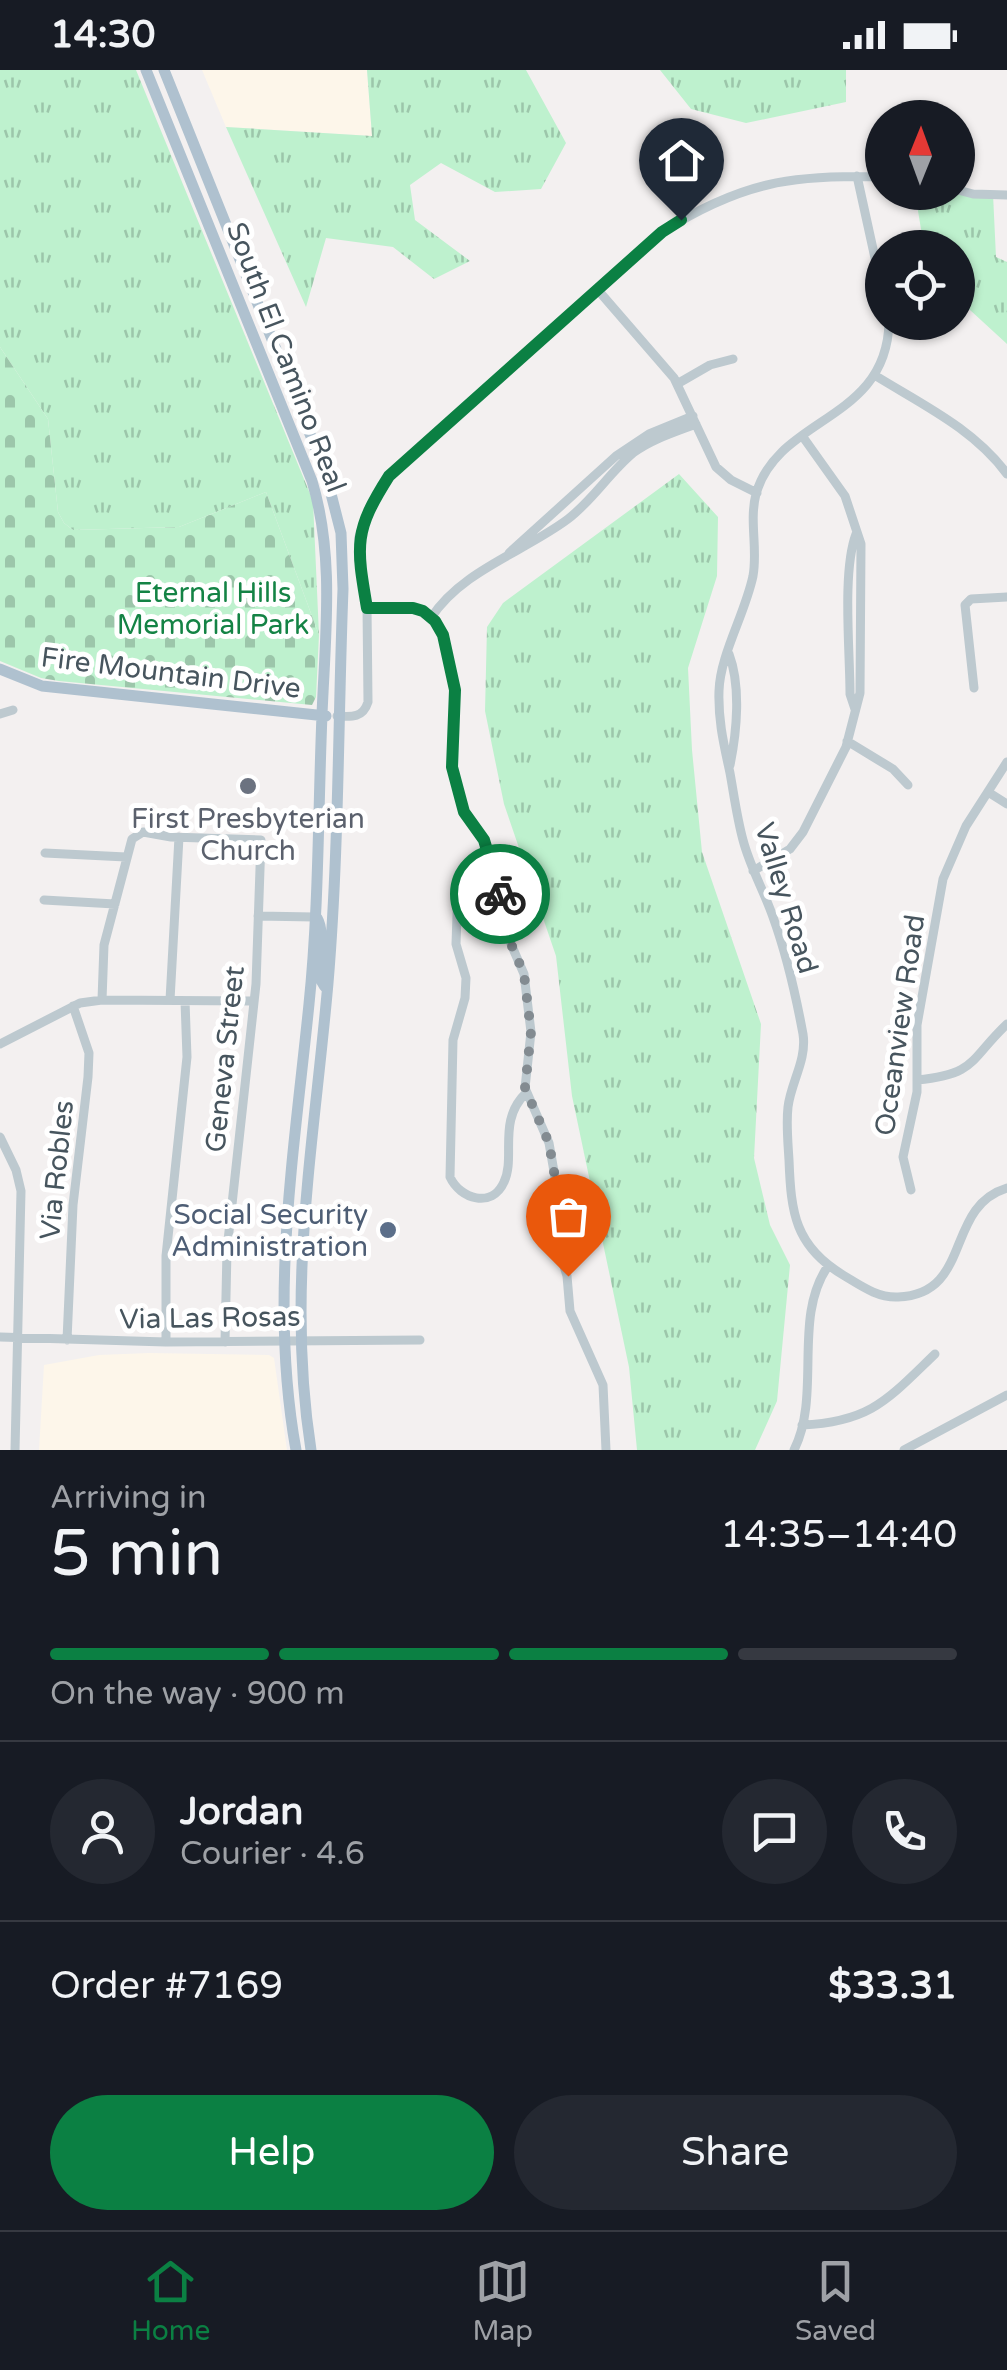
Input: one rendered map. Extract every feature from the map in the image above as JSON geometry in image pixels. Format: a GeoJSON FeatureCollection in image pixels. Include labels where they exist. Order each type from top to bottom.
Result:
{"type":"FeatureCollection","features":[{"type":"Feature","properties":{"kind":"main road","name":"South El Camino Real"},"geometry":{"type":"LineString","coordinates":[[146,70],[319,503],[328,575],[310,1000],[286,1237],[283,1340],[296,1450]]}},
{"type":"Feature","properties":{"kind":"main road","name":"South El Camino Real"},"geometry":{"type":"LineString","coordinates":[[164,70],[333,495],[343,567],[327,990],[302,1227],[299,1339],[311,1450]]}},
{"type":"Feature","properties":{"kind":"main road","name":"Fire Mountain Drive"},"geometry":{"type":"LineString","coordinates":[[0,669],[42,686],[337,716]]}},
{"type":"Feature","properties":{"kind":"main road"},"geometry":{"type":"LineString","coordinates":[[314,917],[321,924],[320,980],[327,990]]}},
{"type":"Feature","properties":{"kind":"street"},"geometry":{"type":"LineString","coordinates":[[857,176],[869,230]]}},
{"type":"Feature","properties":{"kind":"street"},"geometry":{"type":"LineString","coordinates":[[337,716],[354,717],[365,710],[368,702],[367,608],[359,560],[362,523],[389,476],[662,232],[731,194],[799,177],[865,176]]}},
{"type":"Feature","properties":{"kind":"street"},"geometry":{"type":"LineString","coordinates":[[975,194],[1007,195]]}},
{"type":"Feature","properties":{"kind":"street"},"geometry":{"type":"LineString","coordinates":[[598,290],[678,384],[716,467],[756,493],[772,462],[859,395],[876,376],[889,340]]}},
{"type":"Feature","properties":{"kind":"street"},"geometry":{"type":"LineString","coordinates":[[678,384],[710,365],[733,359]]}},
{"type":"Feature","properties":{"kind":"street"},"geometry":{"type":"LineString","coordinates":[[876,376],[958,426],[979,442],[1007,474]]}},
{"type":"Feature","properties":{"kind":"street"},"geometry":{"type":"LineString","coordinates":[[431,618],[440,603],[461,584],[505,558],[616,456],[649,434],[695,420]]}},
{"type":"Feature","properties":{"kind":"street"},"geometry":{"type":"LineString","coordinates":[[753,872],[790,849],[803,832],[848,741],[860,693],[861,544],[844,496],[802,437]]}},
{"type":"Feature","properties":{"kind":"street","name":"Valley Road"},"geometry":{"type":"LineString","coordinates":[[756,493],[752,517],[754,571],[719,688],[720,733],[742,838],[773,916],[803,1036],[803,1058],[788,1105],[790,1201],[803,1238],[828,1266]]}},
{"type":"Feature","properties":{"kind":"street"},"geometry":{"type":"LineString","coordinates":[[974,688],[965,606],[971,598],[1007,597]]}},
{"type":"Feature","properties":{"kind":"street"},"geometry":{"type":"LineString","coordinates":[[367,608],[413,608],[431,618],[443,635],[454,680],[452,767],[464,812],[484,840],[507,915],[511,944],[524,974],[531,1032],[524,1077],[526,1093],[549,1143],[556,1183],[552,1228],[568,1276],[570,1311],[603,1385],[606,1450]]}},
{"type":"Feature","properties":{"kind":"street","name":"Valley Road"},"geometry":{"type":"LineString","coordinates":[[729,654],[735,695],[729,768]]}},
{"type":"Feature","properties":{"kind":"street"},"geometry":{"type":"LineString","coordinates":[[0,714],[13,710]]}},
{"type":"Feature","properties":{"kind":"street"},"geometry":{"type":"LineString","coordinates":[[848,741],[893,769],[908,785]]}},
{"type":"Feature","properties":{"kind":"street","name":"Oceanview Road"},"geometry":{"type":"LineString","coordinates":[[911,1190],[903,1157],[918,1080],[917,1025],[943,880],[966,826],[1007,762]]}},
{"type":"Feature","properties":{"kind":"street"},"geometry":{"type":"LineString","coordinates":[[988,792],[1007,804]]}},
{"type":"Feature","properties":{"kind":"street"},"geometry":{"type":"LineString","coordinates":[[102,1000],[104,945],[127,853],[138,832],[179,837],[170,1000]]}},
{"type":"Feature","properties":{"kind":"street","name":"Geneva Street"},"geometry":{"type":"LineString","coordinates":[[179,837],[261,840],[253,1001],[227,1250],[225,1342]]}},
{"type":"Feature","properties":{"kind":"street"},"geometry":{"type":"LineString","coordinates":[[45,853],[127,853]]}},
{"type":"Feature","properties":{"kind":"street"},"geometry":{"type":"LineString","coordinates":[[489,860],[470,869],[458,887],[456,944],[466,978],[465,998],[453,1040],[450,1176],[462,1194],[489,1197],[503,1186],[506,1142],[516,1103],[526,1093]]}},
{"type":"Feature","properties":{"kind":"street"},"geometry":{"type":"LineString","coordinates":[[44,900],[114,904]]}},
{"type":"Feature","properties":{"kind":"street"},"geometry":{"type":"LineString","coordinates":[[258,916],[314,917]]}},
{"type":"Feature","properties":{"kind":"street"},"geometry":{"type":"LineString","coordinates":[[0,1044],[74,1006],[102,1000],[253,1001]]}},
{"type":"Feature","properties":{"kind":"street"},"geometry":{"type":"LineString","coordinates":[[166,1342],[166,1256],[187,1057],[185,1001]]}},
{"type":"Feature","properties":{"kind":"street","name":"Via Robles"},"geometry":{"type":"LineString","coordinates":[[67,1340],[73,1205],[89,1053],[74,1006]]}},
{"type":"Feature","properties":{"kind":"street"},"geometry":{"type":"LineString","coordinates":[[918,1080],[962,1071],[977,1060],[1007,1024]]}},
{"type":"Feature","properties":{"kind":"street"},"geometry":{"type":"LineString","coordinates":[[0,1137],[21,1191],[15,1450]]}},
{"type":"Feature","properties":{"kind":"street"},"geometry":{"type":"LineString","coordinates":[[794,1450],[802,1425],[814,1294],[828,1266],[871,1292],[902,1298],[922,1292],[938,1283],[952,1266],[973,1211],[984,1199],[1007,1188]]}},
{"type":"Feature","properties":{"kind":"street","name":"Via Las Rosas"},"geometry":{"type":"LineString","coordinates":[[0,1337],[166,1342],[420,1340]]}},
{"type":"Feature","properties":{"kind":"street"},"geometry":{"type":"LineString","coordinates":[[802,1425],[834,1424],[868,1412],[935,1354]]}},
{"type":"Feature","properties":{"kind":"street"},"geometry":{"type":"LineString","coordinates":[[904,1450],[1007,1394]]}},
{"type":"Feature","properties":{"kind":"shaded area"},"geometry":{"type":"Polygon","coordinates":[[[202,70],[367,70],[372,136],[226,127],[202,70]]]}},
{"type":"Feature","properties":{"kind":"shaded area"},"geometry":{"type":"Polygon","coordinates":[[[99,1355],[274,1358],[287,1450],[39,1450],[44,1365],[99,1355]]]}},
{"type":"Feature","properties":{"kind":"green space"},"geometry":{"type":"Polygon","coordinates":[[[0,70],[136,70],[313,501],[319,635],[266,492],[179,527],[73,530],[64,523],[58,512],[48,419],[0,347],[0,70]]]}},
{"type":"Feature","properties":{"kind":"green space"},"geometry":{"type":"Polygon","coordinates":[[[367,70],[526,70],[566,143],[541,189],[495,192],[441,163],[410,185],[415,220],[470,261],[434,279],[393,247],[326,238],[306,307],[226,127],[372,136],[367,70]]]}},
{"type":"Feature","properties":{"kind":"green space"},"geometry":{"type":"Polygon","coordinates":[[[660,70],[846,70],[846,102],[746,123],[691,109],[660,70]]]}},
{"type":"Feature","properties":{"kind":"green space"},"geometry":{"type":"Polygon","coordinates":[[[975,194],[993,194],[996,257],[1007,262],[1007,344],[975,315],[975,230],[921,230],[918,210],[975,210],[975,194]]]}},
{"type":"Feature","properties":{"kind":"green space","name":"Eternal Hills Memorial Park"},"geometry":{"type":"Polygon","coordinates":[[[0,347],[48,419],[58,512],[73,530],[179,527],[266,492],[319,635],[316,697],[312,705],[59,681],[0,661],[0,347]]]}},
{"type":"Feature","properties":{"kind":"green space"},"geometry":{"type":"Polygon","coordinates":[[[679,474],[718,517],[717,576],[688,668],[692,750],[702,852],[761,1024],[754,1158],[770,1225],[790,1265],[777,1401],[755,1450],[637,1450],[629,1367],[572,1096],[556,956],[504,804],[485,711],[487,627],[503,603],[679,474]]]}},
{"type":"Feature","properties":{"kind":"way so far"},"geometry":{"type":"LineString","coordinates":[[500,894],[511,944],[524,974],[531,1032],[525,1088],[549,1143],[556,1183],[552,1228],[568,1276]]}},
{"type":"Feature","properties":{"kind":"place","name":"First Presbyterian Church"},"geometry":{"type":"Point","coordinates":[248,786]}},
{"type":"Feature","properties":{"kind":"place","name":"Social Security Administration"},"geometry":{"type":"Point","coordinates":[388,1230]}},
{"type":"Feature","properties":{"kind":"route"},"geometry":{"type":"LineString","coordinates":[[500,894],[484,840],[464,812],[452,767],[455,690],[443,635],[423,611],[367,608],[359,560],[362,523],[389,476],[662,232],[681,220]]}}]}
